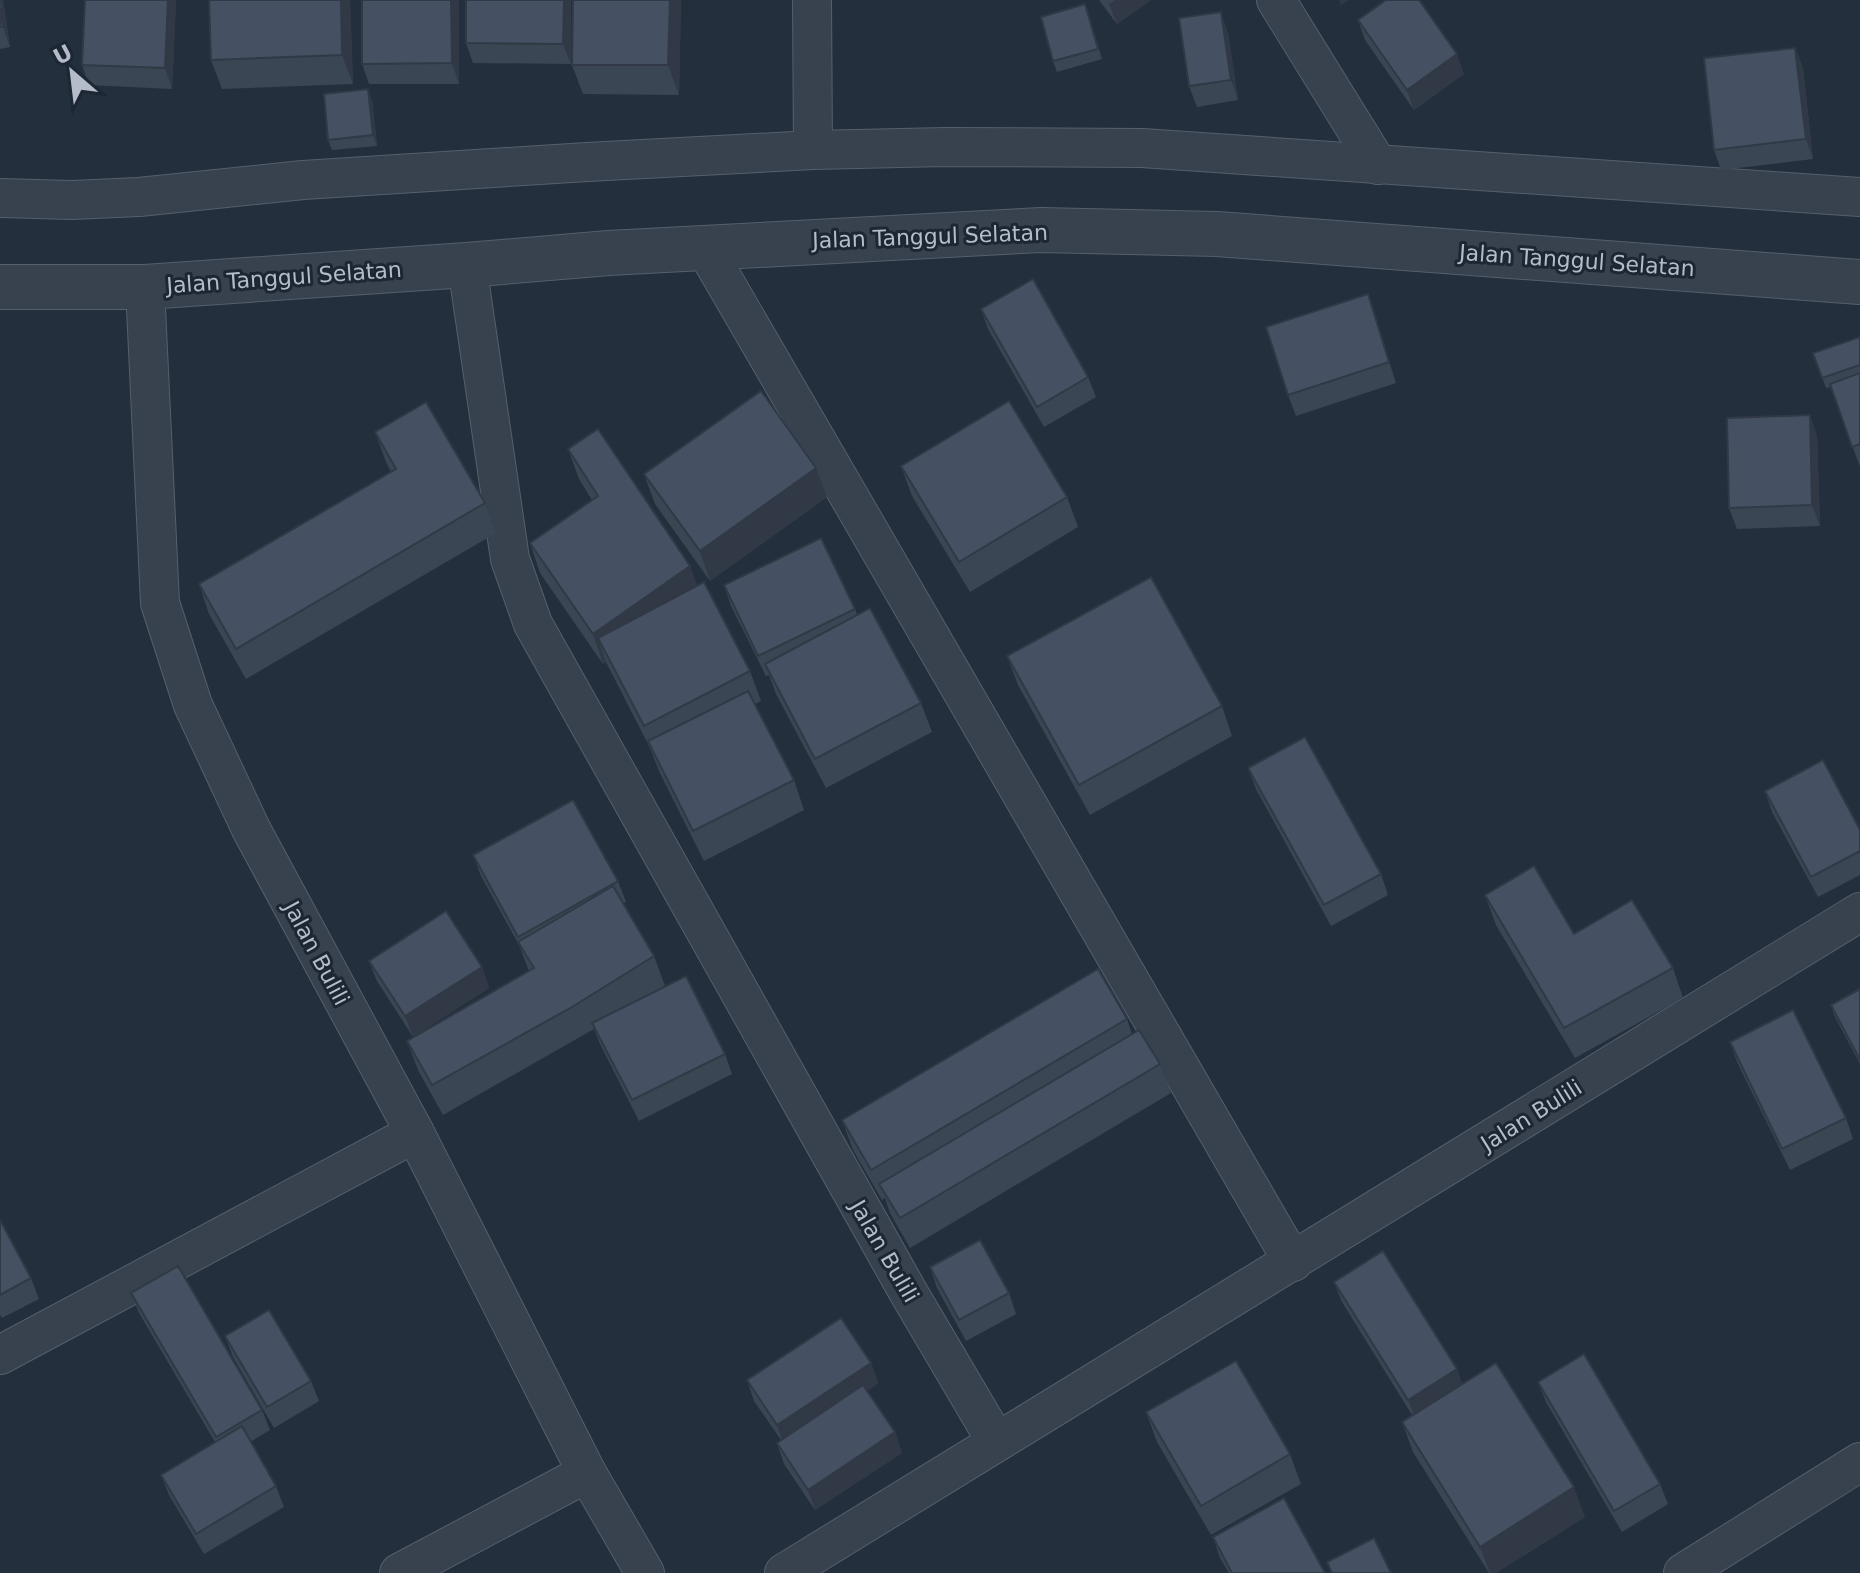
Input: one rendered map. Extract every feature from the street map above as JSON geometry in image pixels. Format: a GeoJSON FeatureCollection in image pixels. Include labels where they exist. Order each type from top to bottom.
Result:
{"type":"FeatureCollection","features":[{"type":"Feature","properties":{"kind":"street"},"geometry":{"type":"LineString","coordinates":[[812,0],[813,150]]}},
{"type":"Feature","properties":{"kind":"street"},"geometry":{"type":"LineString","coordinates":[[1276,0],[1378,165]]}},
{"type":"Feature","properties":{"kind":"street"},"geometry":{"type":"LineString","coordinates":[[0,198],[126,198],[303,180],[813,150],[945,147],[1142,148],[1860,197]]}},
{"type":"Feature","properties":{"kind":"street","name":"Jalan Tanggul Selatan"},"geometry":{"type":"LineString","coordinates":[[0,287],[145,287],[609,253],[1041,230],[1217,234],[1860,282]]}},
{"type":"Feature","properties":{"kind":"street"},"geometry":{"type":"LineString","coordinates":[[705,248],[1293,1262]]}},
{"type":"Feature","properties":{"kind":"street","name":"Jalan Bulili"},"geometry":{"type":"LineString","coordinates":[[467,265],[510,559],[533,624],[907,1290],[996,1441]]}},
{"type":"Feature","properties":{"kind":"street","name":"Jalan Bulili"},"geometry":{"type":"LineString","coordinates":[[145,287],[160,603],[193,705],[251,829],[415,1133],[587,1473],[645,1573]]}},
{"type":"Feature","properties":{"kind":"street","name":"Jalan Bulili"},"geometry":{"type":"LineString","coordinates":[[784,1573],[1860,912]]}},
{"type":"Feature","properties":{"kind":"street"},"geometry":{"type":"LineString","coordinates":[[0,1355],[415,1133]]}},
{"type":"Feature","properties":{"kind":"street"},"geometry":{"type":"LineString","coordinates":[[1683,1573],[1860,1462]]}},
{"type":"Feature","properties":{"kind":"street"},"geometry":{"type":"LineString","coordinates":[[399,1573],[587,1473]]}},
{"type":"Feature","properties":{"kind":"building"},"geometry":{"type":"Polygon","coordinates":[[[85,0],[168,0],[165,68],[82,65],[85,0]]]}},
{"type":"Feature","properties":{"kind":"building"},"geometry":{"type":"Polygon","coordinates":[[[209,0],[341,0],[342,55],[211,60],[209,0]]]}},
{"type":"Feature","properties":{"kind":"building"},"geometry":{"type":"Polygon","coordinates":[[[362,0],[451,0],[452,63],[362,64],[362,0]]]}},
{"type":"Feature","properties":{"kind":"building"},"geometry":{"type":"Polygon","coordinates":[[[466,0],[564,0],[563,44],[466,43],[466,0]]]}},
{"type":"Feature","properties":{"kind":"building"},"geometry":{"type":"Polygon","coordinates":[[[573,0],[670,0],[668,65],[572,65],[573,0]]]}},
{"type":"Feature","properties":{"kind":"building"},"geometry":{"type":"Polygon","coordinates":[[[1386,0],[1419,0],[1457,54],[1407,90],[1358,20],[1386,0]]]}},
{"type":"Feature","properties":{"kind":"building"},"geometry":{"type":"Polygon","coordinates":[[[1085,4],[1098,49],[1053,61],[1041,17],[1085,4]]]}},
{"type":"Feature","properties":{"kind":"building"},"geometry":{"type":"Polygon","coordinates":[[[1221,12],[1231,80],[1189,86],[1179,18],[1221,12]]]}},
{"type":"Feature","properties":{"kind":"building"},"geometry":{"type":"Polygon","coordinates":[[[1795,48],[1806,139],[1714,150],[1704,58],[1795,48]]]}},
{"type":"Feature","properties":{"kind":"building"},"geometry":{"type":"Polygon","coordinates":[[[368,89],[373,135],[328,140],[324,94],[368,89]]]}},
{"type":"Feature","properties":{"kind":"building"},"geometry":{"type":"Polygon","coordinates":[[[1033,279],[1088,377],[1037,407],[981,309],[1033,279]]]}},
{"type":"Feature","properties":{"kind":"building"},"geometry":{"type":"Polygon","coordinates":[[[1368,294],[1389,362],[1288,395],[1266,327],[1368,294]]]}},
{"type":"Feature","properties":{"kind":"building"},"geometry":{"type":"Polygon","coordinates":[[[1860,337],[1860,365],[1822,378],[1813,353],[1860,337]]]}},
{"type":"Feature","properties":{"kind":"building"},"geometry":{"type":"Polygon","coordinates":[[[1860,373],[1860,444],[1852,447],[1830,384],[1860,373]]]}},
{"type":"Feature","properties":{"kind":"building"},"geometry":{"type":"Polygon","coordinates":[[[761,391],[816,468],[700,551],[644,474],[761,391]]]}},
{"type":"Feature","properties":{"kind":"building"},"geometry":{"type":"Polygon","coordinates":[[[1009,401],[1067,497],[959,562],[901,466],[1009,401]]]}},
{"type":"Feature","properties":{"kind":"building"},"geometry":{"type":"Polygon","coordinates":[[[426,402],[485,503],[236,649],[199,584],[396,469],[375,432],[426,402]]]}},
{"type":"Feature","properties":{"kind":"building"},"geometry":{"type":"Polygon","coordinates":[[[1810,415],[1812,505],[1729,508],[1727,418],[1810,415]]]}},
{"type":"Feature","properties":{"kind":"building"},"geometry":{"type":"Polygon","coordinates":[[[598,429],[690,566],[593,634],[530,543],[598,496],[568,449],[598,429]]]}},
{"type":"Feature","properties":{"kind":"building"},"geometry":{"type":"Polygon","coordinates":[[[821,538],[855,609],[758,656],[724,585],[821,538]]]}},
{"type":"Feature","properties":{"kind":"building"},"geometry":{"type":"Polygon","coordinates":[[[1151,577],[1222,706],[1079,785],[1007,656],[1151,577]]]}},
{"type":"Feature","properties":{"kind":"building"},"geometry":{"type":"Polygon","coordinates":[[[704,582],[750,671],[644,726],[598,638],[704,582]]]}},
{"type":"Feature","properties":{"kind":"building"},"geometry":{"type":"Polygon","coordinates":[[[870,608],[921,703],[815,759],[765,664],[870,608]]]}},
{"type":"Feature","properties":{"kind":"building"},"geometry":{"type":"Polygon","coordinates":[[[748,691],[794,780],[693,831],[648,741],[748,691]]]}},
{"type":"Feature","properties":{"kind":"building"},"geometry":{"type":"Polygon","coordinates":[[[1305,737],[1381,874],[1324,905],[1248,768],[1305,737]]]}},
{"type":"Feature","properties":{"kind":"building"},"geometry":{"type":"Polygon","coordinates":[[[1823,760],[1860,830],[1860,851],[1811,877],[1765,791],[1823,760]]]}},
{"type":"Feature","properties":{"kind":"building"},"geometry":{"type":"Polygon","coordinates":[[[573,800],[618,881],[518,937],[473,855],[573,800]]]}},
{"type":"Feature","properties":{"kind":"building"},"geometry":{"type":"Polygon","coordinates":[[[1534,866],[1574,934],[1632,900],[1673,968],[1564,1028],[1485,895],[1534,866]]]}},
{"type":"Feature","properties":{"kind":"building"},"geometry":{"type":"Polygon","coordinates":[[[613,886],[654,956],[572,1007],[432,1085],[407,1041],[534,968],[518,942],[613,886]]]}},
{"type":"Feature","properties":{"kind":"building"},"geometry":{"type":"Polygon","coordinates":[[[446,911],[482,967],[405,1016],[369,961],[446,911]]]}},
{"type":"Feature","properties":{"kind":"building"},"geometry":{"type":"Polygon","coordinates":[[[1098,969],[1127,1019],[871,1170],[842,1120],[1098,969]]]}},
{"type":"Feature","properties":{"kind":"building"},"geometry":{"type":"Polygon","coordinates":[[[686,976],[725,1054],[632,1100],[592,1023],[686,976]]]}},
{"type":"Feature","properties":{"kind":"building"},"geometry":{"type":"Polygon","coordinates":[[[1860,989],[1860,1060],[1831,1005],[1860,989]]]}},
{"type":"Feature","properties":{"kind":"building"},"geometry":{"type":"Polygon","coordinates":[[[1793,1010],[1846,1118],[1782,1149],[1730,1042],[1793,1010]]]}},
{"type":"Feature","properties":{"kind":"building"},"geometry":{"type":"Polygon","coordinates":[[[1139,1030],[1160,1064],[900,1218],[879,1184],[1139,1030]]]}},
{"type":"Feature","properties":{"kind":"building"},"geometry":{"type":"Polygon","coordinates":[[[0,1220],[31,1278],[0,1295],[0,1220]]]}},
{"type":"Feature","properties":{"kind":"building"},"geometry":{"type":"Polygon","coordinates":[[[980,1240],[1009,1293],[959,1320],[930,1267],[980,1240]]]}},
{"type":"Feature","properties":{"kind":"building"},"geometry":{"type":"Polygon","coordinates":[[[1383,1251],[1457,1369],[1408,1400],[1334,1282],[1383,1251]]]}},
{"type":"Feature","properties":{"kind":"building"},"geometry":{"type":"Polygon","coordinates":[[[178,1266],[262,1410],[216,1437],[131,1293],[178,1266]]]}},
{"type":"Feature","properties":{"kind":"building"},"geometry":{"type":"Polygon","coordinates":[[[269,1310],[311,1381],[267,1407],[225,1336],[269,1310]]]}},
{"type":"Feature","properties":{"kind":"building"},"geometry":{"type":"Polygon","coordinates":[[[841,1318],[871,1363],[777,1425],[747,1380],[841,1318]]]}},
{"type":"Feature","properties":{"kind":"building"},"geometry":{"type":"Polygon","coordinates":[[[1584,1354],[1660,1484],[1614,1511],[1538,1382],[1584,1354]]]}},
{"type":"Feature","properties":{"kind":"building"},"geometry":{"type":"Polygon","coordinates":[[[1236,1361],[1290,1454],[1201,1506],[1146,1412],[1236,1361]]]}},
{"type":"Feature","properties":{"kind":"building"},"geometry":{"type":"Polygon","coordinates":[[[1496,1363],[1574,1487],[1480,1547],[1402,1422],[1496,1363]]]}},
{"type":"Feature","properties":{"kind":"building"},"geometry":{"type":"Polygon","coordinates":[[[863,1385],[895,1432],[808,1490],[777,1443],[863,1385]]]}},
{"type":"Feature","properties":{"kind":"building"},"geometry":{"type":"Polygon","coordinates":[[[242,1426],[276,1486],[196,1534],[161,1475],[242,1426]]]}},
{"type":"Feature","properties":{"kind":"building"},"geometry":{"type":"Polygon","coordinates":[[[1284,1498],[1325,1573],[1232,1573],[1213,1537],[1284,1498]]]}},
{"type":"Feature","properties":{"kind":"building"},"geometry":{"type":"Polygon","coordinates":[[[1374,1538],[1391,1573],[1332,1573],[1327,1562],[1374,1538]]]}}]}
